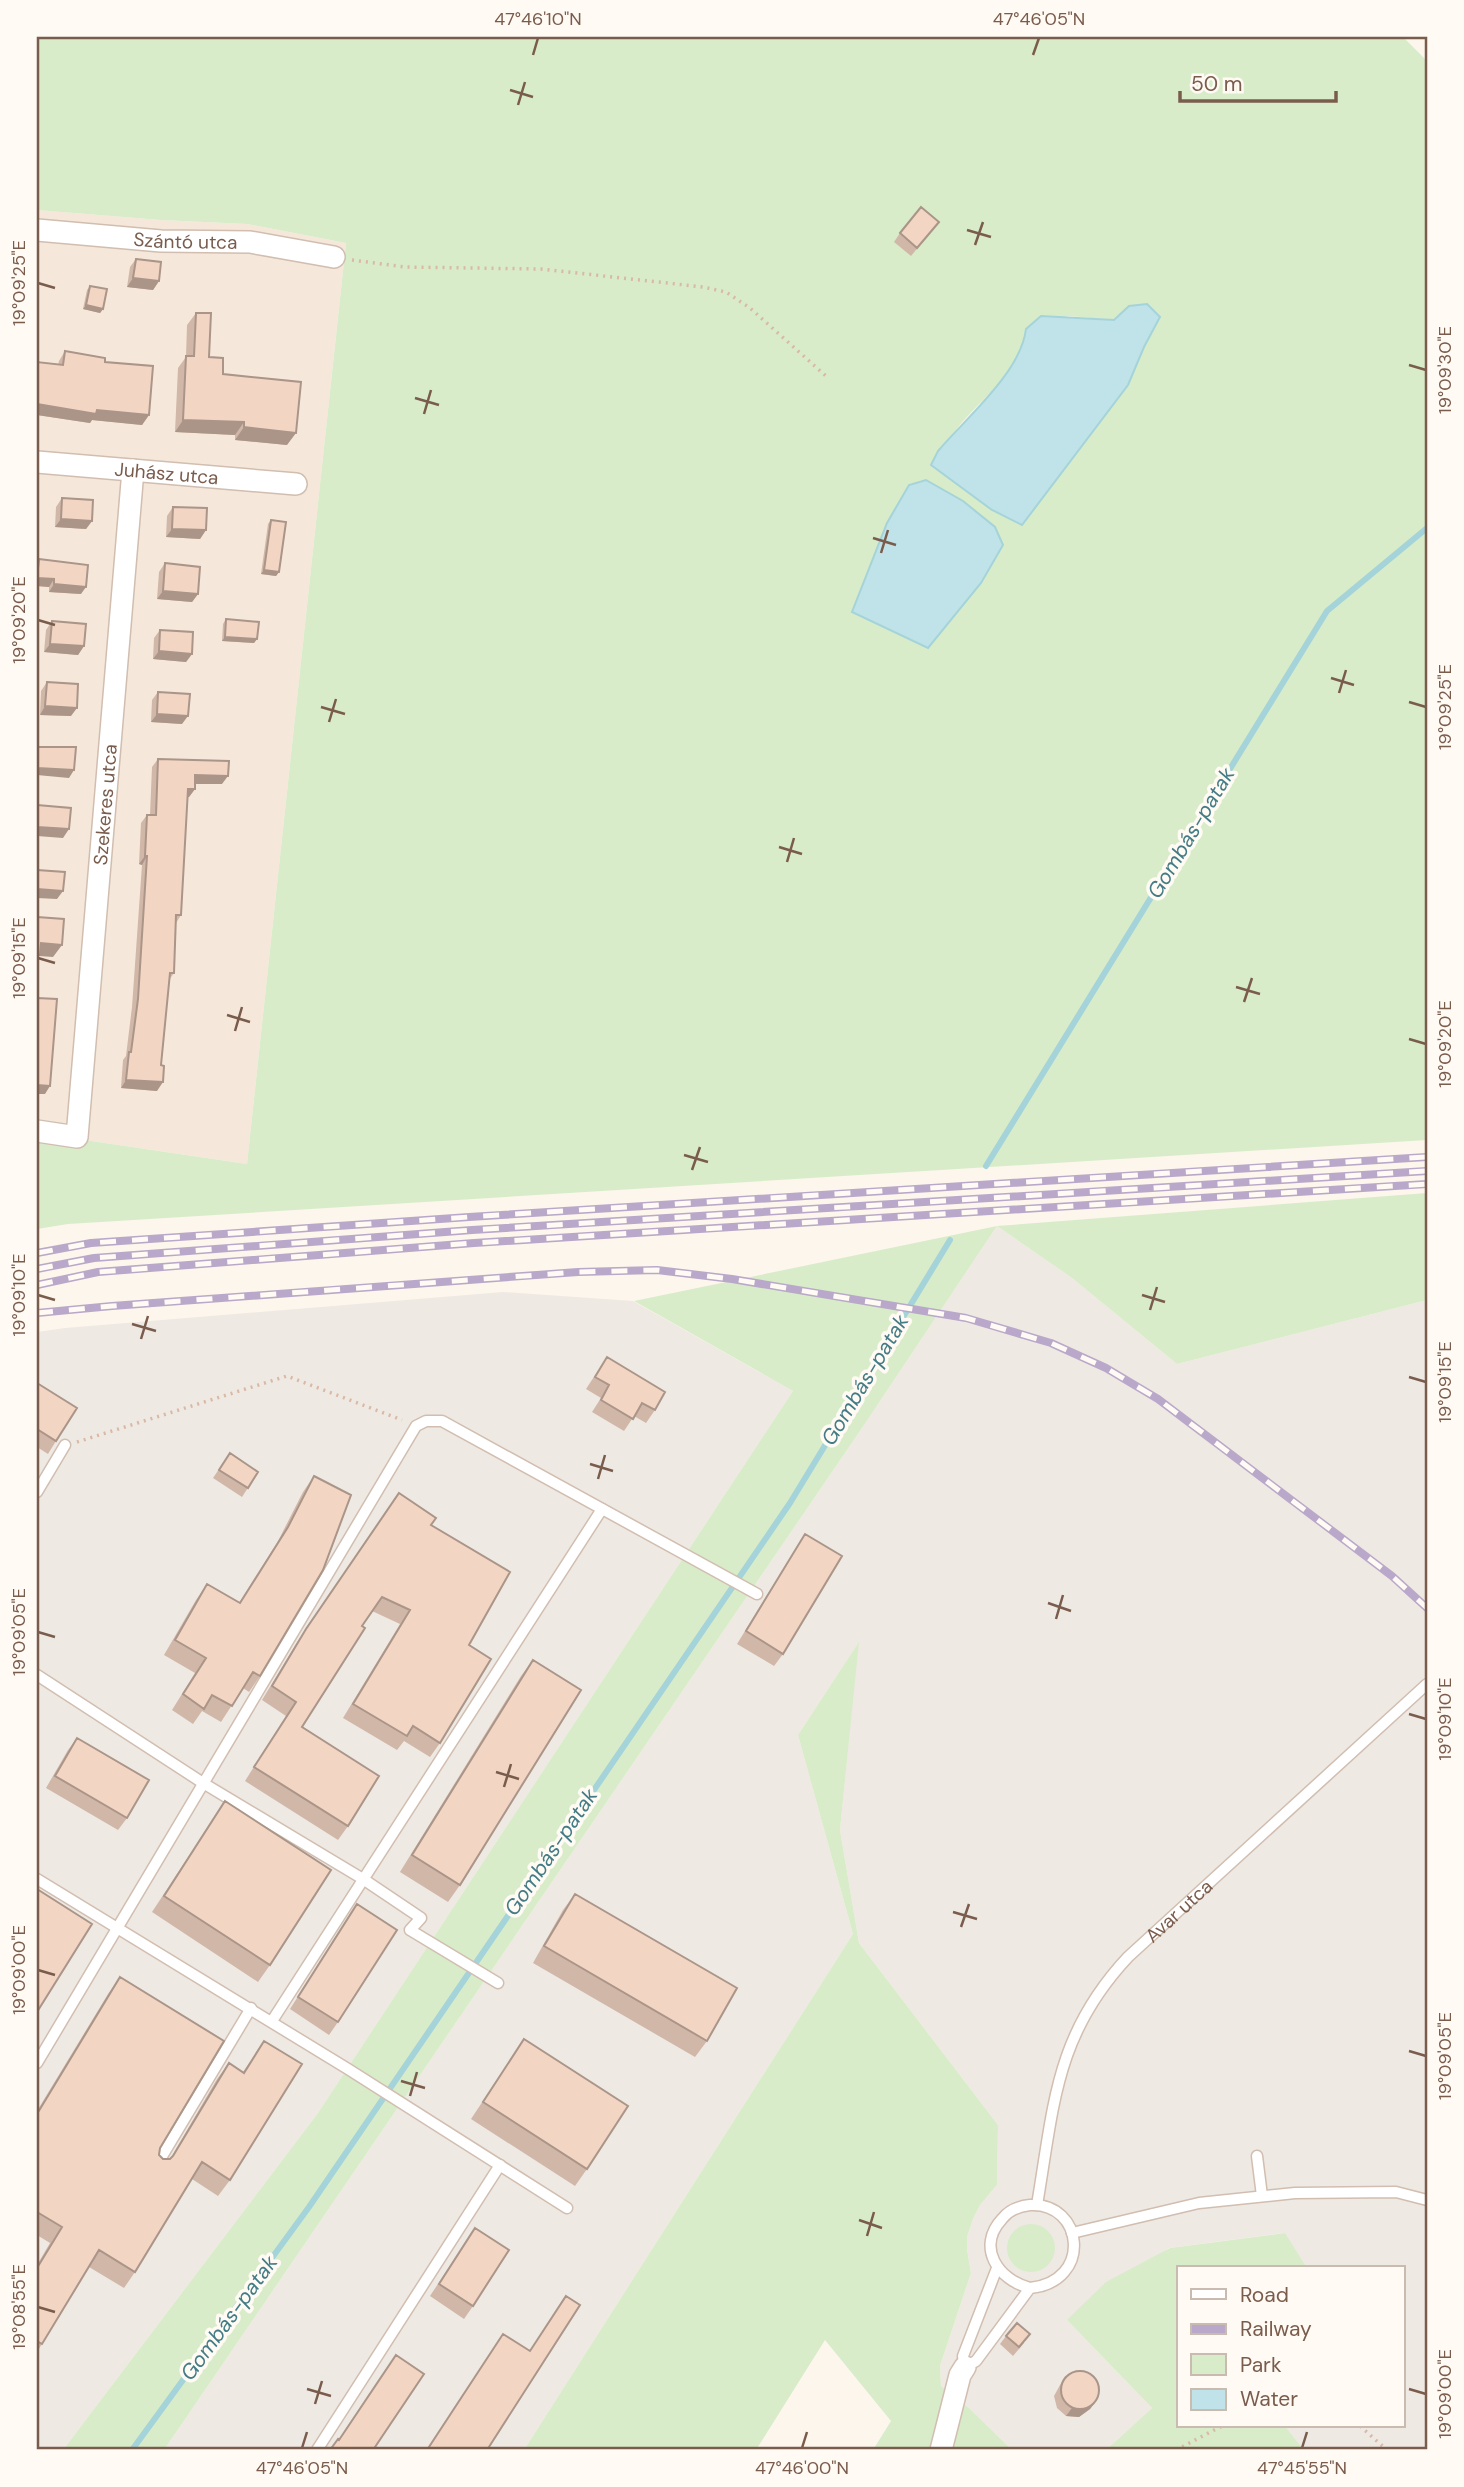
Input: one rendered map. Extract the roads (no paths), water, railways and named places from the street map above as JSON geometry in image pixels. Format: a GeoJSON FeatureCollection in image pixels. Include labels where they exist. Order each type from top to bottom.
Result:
{"type":"FeatureCollection","features":[{"type":"Feature","properties":{"kind":"street","name":"Szántó utca"},"geometry":{"type":"LineString","coordinates":[[37,230],[161,241],[250,242],[334,257]]}},
{"type":"Feature","properties":{"kind":"street","name":"Juhász utca"},"geometry":{"type":"LineString","coordinates":[[37,462],[296,484]]}},
{"type":"Feature","properties":{"kind":"street","name":"Szekeres utca"},"geometry":{"type":"LineString","coordinates":[[37,1132],[77,1137],[133,470]]}},
{"type":"Feature","properties":{"kind":"street"},"geometry":{"type":"LineString","coordinates":[[941,2450],[960,2375],[965,2367]]}},
{"type":"Feature","properties":{"kind":"lane"},"geometry":{"type":"LineString","coordinates":[[37,2063],[416,1426],[426,1420],[442,1421],[757,1594]]}},
{"type":"Feature","properties":{"kind":"lane"},"geometry":{"type":"LineString","coordinates":[[37,1492],[65,1446]]}},
{"type":"Feature","properties":{"kind":"lane"},"geometry":{"type":"LineString","coordinates":[[272,2021],[602,1509]]}},
{"type":"Feature","properties":{"kind":"lane"},"geometry":{"type":"LineString","coordinates":[[37,1675],[203,1783],[363,1879],[421,1918],[410,1930],[498,1983]]}},
{"type":"Feature","properties":{"kind":"lane","name":"Avar utca"},"geometry":{"type":"LineString","coordinates":[[1037,2205],[1060,2072],[1075,2031],[1099,1990],[1128,1957],[1427,1684]]}},
{"type":"Feature","properties":{"kind":"lane"},"geometry":{"type":"LineString","coordinates":[[37,1879],[272,2021],[567,2208]]}},
{"type":"Feature","properties":{"kind":"lane"},"geometry":{"type":"LineString","coordinates":[[155,2168],[251,2008]]}},
{"type":"Feature","properties":{"kind":"lane"},"geometry":{"type":"LineString","coordinates":[[1257,2156],[1262,2196]]}},
{"type":"Feature","properties":{"kind":"lane"},"geometry":{"type":"LineString","coordinates":[[317,2450],[500,2165]]}},
{"type":"Feature","properties":{"kind":"lane"},"geometry":{"type":"LineString","coordinates":[[1072,2233],[1199,2203],[1262,2196],[1396,2192],[1427,2200]]}},
{"type":"Feature","properties":{"kind":"lane"},"geometry":{"type":"LineString","coordinates":[[1024,2206],[1049,2207],[1067,2222],[1072,2233],[1072,2260],[1066,2272],[1044,2287],[1017,2285],[997,2268],[992,2256],[991,2242],[1002,2219],[1012,2210],[1024,2206]]}},
{"type":"Feature","properties":{"kind":"lane"},"geometry":{"type":"LineString","coordinates":[[997,2268],[963,2356],[965,2367],[976,2361],[1030,2288]]}},
{"type":"Feature","properties":{"kind":"water"},"geometry":{"type":"Polygon","coordinates":[[[1147,304],[1160,317],[1128,385],[1022,525],[992,510],[931,465],[938,451],[1003,378],[1022,345],[1026,329],[1041,316],[1114,320],[1129,306],[1147,304]]]}},
{"type":"Feature","properties":{"kind":"water"},"geometry":{"type":"Polygon","coordinates":[[[926,480],[963,501],[995,527],[1003,545],[981,583],[928,648],[852,612],[887,523],[909,485],[926,480]]]}},
{"type":"Feature","properties":{"kind":"waterway","name":"Gombás-patak"},"geometry":{"type":"LineString","coordinates":[[986,1166],[1327,611],[1427,528]]}},
{"type":"Feature","properties":{"kind":"waterway","name":"Gombás-patak"},"geometry":{"type":"LineString","coordinates":[[132,2450],[309,2207],[790,1503],[950,1240]]}},
{"type":"Feature","properties":{"kind":"railway"},"geometry":{"type":"LineString","coordinates":[[37,1253],[91,1243],[1427,1157]]}},
{"type":"Feature","properties":{"kind":"railway"},"geometry":{"type":"LineString","coordinates":[[37,1269],[94,1258],[472,1230],[1427,1171]]}},
{"type":"Feature","properties":{"kind":"railway"},"geometry":{"type":"LineString","coordinates":[[37,1285],[98,1272],[474,1243],[1427,1184]]}},
{"type":"Feature","properties":{"kind":"railway"},"geometry":{"type":"LineString","coordinates":[[37,1313],[578,1272],[657,1270],[732,1279],[966,1318],[1051,1343],[1106,1368],[1158,1399],[1392,1576],[1427,1608]]}}]}
